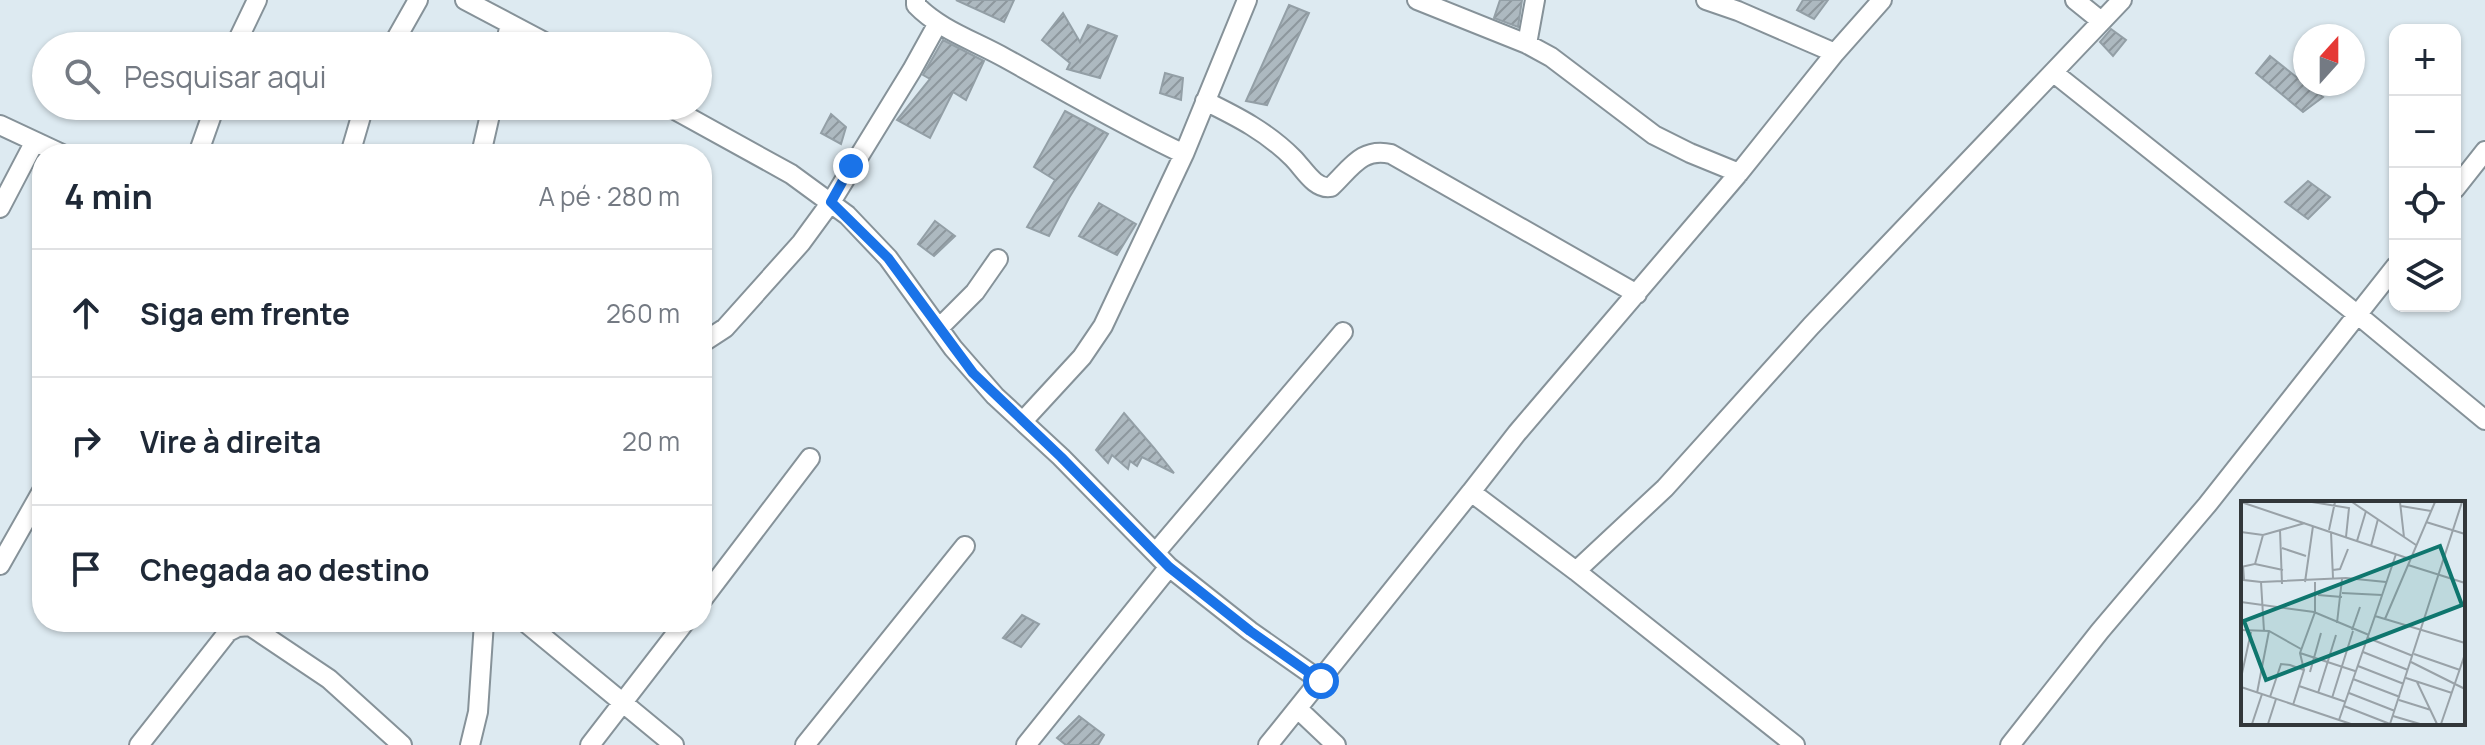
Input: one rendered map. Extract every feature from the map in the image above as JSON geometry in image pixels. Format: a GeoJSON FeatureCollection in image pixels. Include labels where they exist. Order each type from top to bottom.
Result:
{"type":"FeatureCollection","features":[{"type":"Feature","properties":{"kind":"street"},"geometry":{"type":"LineString","coordinates":[[242,32],[257,0]]}},
{"type":"Feature","properties":{"kind":"street"},"geometry":{"type":"LineString","coordinates":[[400,32],[418,0]]}},
{"type":"Feature","properties":{"kind":"street"},"geometry":{"type":"LineString","coordinates":[[465,0],[525,32]]}},
{"type":"Feature","properties":{"kind":"street"},"geometry":{"type":"LineString","coordinates":[[916,0],[916,5],[938,23],[1003,56],[1099,112],[1184,154]]}},
{"type":"Feature","properties":{"kind":"street"},"geometry":{"type":"LineString","coordinates":[[1023,421],[1082,357],[1103,326],[1184,154],[1247,0]]}},
{"type":"Feature","properties":{"kind":"street"},"geometry":{"type":"LineString","coordinates":[[1417,0],[1527,44],[1551,57],[1654,135],[1739,173]]}},
{"type":"Feature","properties":{"kind":"street"},"geometry":{"type":"LineString","coordinates":[[1527,44],[1535,0]]}},
{"type":"Feature","properties":{"kind":"street"},"geometry":{"type":"LineString","coordinates":[[1706,0],[1835,53]]}},
{"type":"Feature","properties":{"kind":"street"},"geometry":{"type":"LineString","coordinates":[[1268,745],[1517,433],[1882,0]]}},
{"type":"Feature","properties":{"kind":"street"},"geometry":{"type":"LineString","coordinates":[[2075,0],[2101,21]]}},
{"type":"Feature","properties":{"kind":"street"},"geometry":{"type":"LineString","coordinates":[[1576,571],[1665,488],[1811,326],[2122,0]]}},
{"type":"Feature","properties":{"kind":"street"},"geometry":{"type":"LineString","coordinates":[[712,336],[725,328],[801,243],[831,202],[938,23]]}},
{"type":"Feature","properties":{"kind":"street"},"geometry":{"type":"LineString","coordinates":[[508,32],[510,24]]}},
{"type":"Feature","properties":{"kind":"street"},"geometry":{"type":"LineString","coordinates":[[2054,73],[2485,420]]}},
{"type":"Feature","properties":{"kind":"street"},"geometry":{"type":"LineString","coordinates":[[1205,101],[1251,123],[1275,140],[1317,185],[1331,187],[1363,156],[1376,150],[1391,154],[1637,294]]}},
{"type":"Feature","properties":{"kind":"street"},"geometry":{"type":"LineString","coordinates":[[202,144],[210,120]]}},
{"type":"Feature","properties":{"kind":"street"},"geometry":{"type":"LineString","coordinates":[[353,144],[360,120]]}},
{"type":"Feature","properties":{"kind":"street"},"geometry":{"type":"LineString","coordinates":[[483,144],[489,120]]}},
{"type":"Feature","properties":{"kind":"street"},"geometry":{"type":"LineString","coordinates":[[693,120],[791,174],[831,202],[888,258],[973,373],[1169,567],[1250,631],[1321,681]]}},
{"type":"Feature","properties":{"kind":"street"},"geometry":{"type":"LineString","coordinates":[[0,125],[34,143]]}},
{"type":"Feature","properties":{"kind":"street"},"geometry":{"type":"LineString","coordinates":[[0,208],[32,147]]}},
{"type":"Feature","properties":{"kind":"street"},"geometry":{"type":"LineString","coordinates":[[2461,181],[2485,151]]}},
{"type":"Feature","properties":{"kind":"street"},"geometry":{"type":"LineString","coordinates":[[939,328],[975,292],[998,259]]}},
{"type":"Feature","properties":{"kind":"street"},"geometry":{"type":"LineString","coordinates":[[2010,745],[2100,631],[2207,505],[2389,275]]}},
{"type":"Feature","properties":{"kind":"street"},"geometry":{"type":"LineString","coordinates":[[1156,552],[1343,332]]}},
{"type":"Feature","properties":{"kind":"street"},"geometry":{"type":"LineString","coordinates":[[712,587],[810,458]]}},
{"type":"Feature","properties":{"kind":"street"},"geometry":{"type":"LineString","coordinates":[[1471,492],[1795,745]]}},
{"type":"Feature","properties":{"kind":"street"},"geometry":{"type":"LineString","coordinates":[[0,565],[32,509]]}},
{"type":"Feature","properties":{"kind":"street"},"geometry":{"type":"LineString","coordinates":[[805,745],[965,546]]}},
{"type":"Feature","properties":{"kind":"street"},"geometry":{"type":"LineString","coordinates":[[1026,745],[1169,567]]}},
{"type":"Feature","properties":{"kind":"street"},"geometry":{"type":"LineString","coordinates":[[139,745],[228,632]]}},
{"type":"Feature","properties":{"kind":"street"},"geometry":{"type":"LineString","coordinates":[[259,632],[329,679],[402,745]]}},
{"type":"Feature","properties":{"kind":"street"},"geometry":{"type":"LineString","coordinates":[[470,745],[478,712],[483,632]]}},
{"type":"Feature","properties":{"kind":"street"},"geometry":{"type":"LineString","coordinates":[[537,632],[674,745]]}},
{"type":"Feature","properties":{"kind":"street"},"geometry":{"type":"LineString","coordinates":[[590,745],[677,632]]}},
{"type":"Feature","properties":{"kind":"street"},"geometry":{"type":"LineString","coordinates":[[1298,709],[1336,745]]}},
{"type":"Feature","properties":{"kind":"building"},"geometry":{"type":"Polygon","coordinates":[[[956,0],[1014,0],[1004,22],[956,0]]]}},
{"type":"Feature","properties":{"kind":"building"},"geometry":{"type":"Polygon","coordinates":[[[1500,0],[1522,0],[1518,27],[1494,18],[1500,0]]]}},
{"type":"Feature","properties":{"kind":"building"},"geometry":{"type":"Polygon","coordinates":[[[1803,0],[1828,0],[1814,19],[1797,10],[1803,0]]]}},
{"type":"Feature","properties":{"kind":"building"},"geometry":{"type":"Polygon","coordinates":[[[1289,5],[1309,13],[1267,105],[1246,101],[1289,5]]]}},
{"type":"Feature","properties":{"kind":"building"},"geometry":{"type":"Polygon","coordinates":[[[1063,13],[1080,42],[1088,25],[1117,36],[1100,78],[1067,69],[1070,63],[1042,40],[1063,13]]]}},
{"type":"Feature","properties":{"kind":"building"},"geometry":{"type":"Polygon","coordinates":[[[2111,29],[2126,40],[2113,56],[2100,42],[2111,29]]]}},
{"type":"Feature","properties":{"kind":"building"},"geometry":{"type":"Polygon","coordinates":[[[943,40],[984,61],[966,100],[953,92],[930,138],[897,120],[930,79],[923,75],[943,40]]]}},
{"type":"Feature","properties":{"kind":"building"},"geometry":{"type":"Polygon","coordinates":[[[2270,56],[2293,74],[2293,96],[2323,97],[2303,112],[2256,73],[2270,56]]]}},
{"type":"Feature","properties":{"kind":"building"},"geometry":{"type":"Polygon","coordinates":[[[1165,73],[1183,78],[1181,100],[1160,93],[1165,73]]]}},
{"type":"Feature","properties":{"kind":"building"},"geometry":{"type":"Polygon","coordinates":[[[1065,111],[1108,134],[1049,236],[1027,227],[1055,180],[1034,167],[1065,111]]]}},
{"type":"Feature","properties":{"kind":"building"},"geometry":{"type":"Polygon","coordinates":[[[831,114],[846,127],[841,144],[821,133],[831,114]]]}},
{"type":"Feature","properties":{"kind":"building"},"geometry":{"type":"Polygon","coordinates":[[[2308,181],[2330,197],[2308,219],[2285,202],[2308,181]]]}},
{"type":"Feature","properties":{"kind":"building"},"geometry":{"type":"Polygon","coordinates":[[[1099,203],[1136,224],[1117,255],[1079,236],[1099,203]]]}},
{"type":"Feature","properties":{"kind":"building"},"geometry":{"type":"Polygon","coordinates":[[[935,221],[955,236],[934,256],[918,244],[935,221]]]}},
{"type":"Feature","properties":{"kind":"building"},"geometry":{"type":"Polygon","coordinates":[[[1124,413],[1174,473],[1142,457],[1137,466],[1130,461],[1128,469],[1112,455],[1108,463],[1096,450],[1124,413]]]}},
{"type":"Feature","properties":{"kind":"building"},"geometry":{"type":"Polygon","coordinates":[[[1022,615],[1039,624],[1021,647],[1003,638],[1022,615]]]}},
{"type":"Feature","properties":{"kind":"building"},"geometry":{"type":"Polygon","coordinates":[[[1079,716],[1104,735],[1098,745],[1066,745],[1057,738],[1079,716]]]}},
{"type":"Feature","properties":{"kind":"route"},"geometry":{"type":"LineString","coordinates":[[851,166],[831,202],[888,258],[973,373],[1169,567],[1250,631],[1321,681]]}}]}
